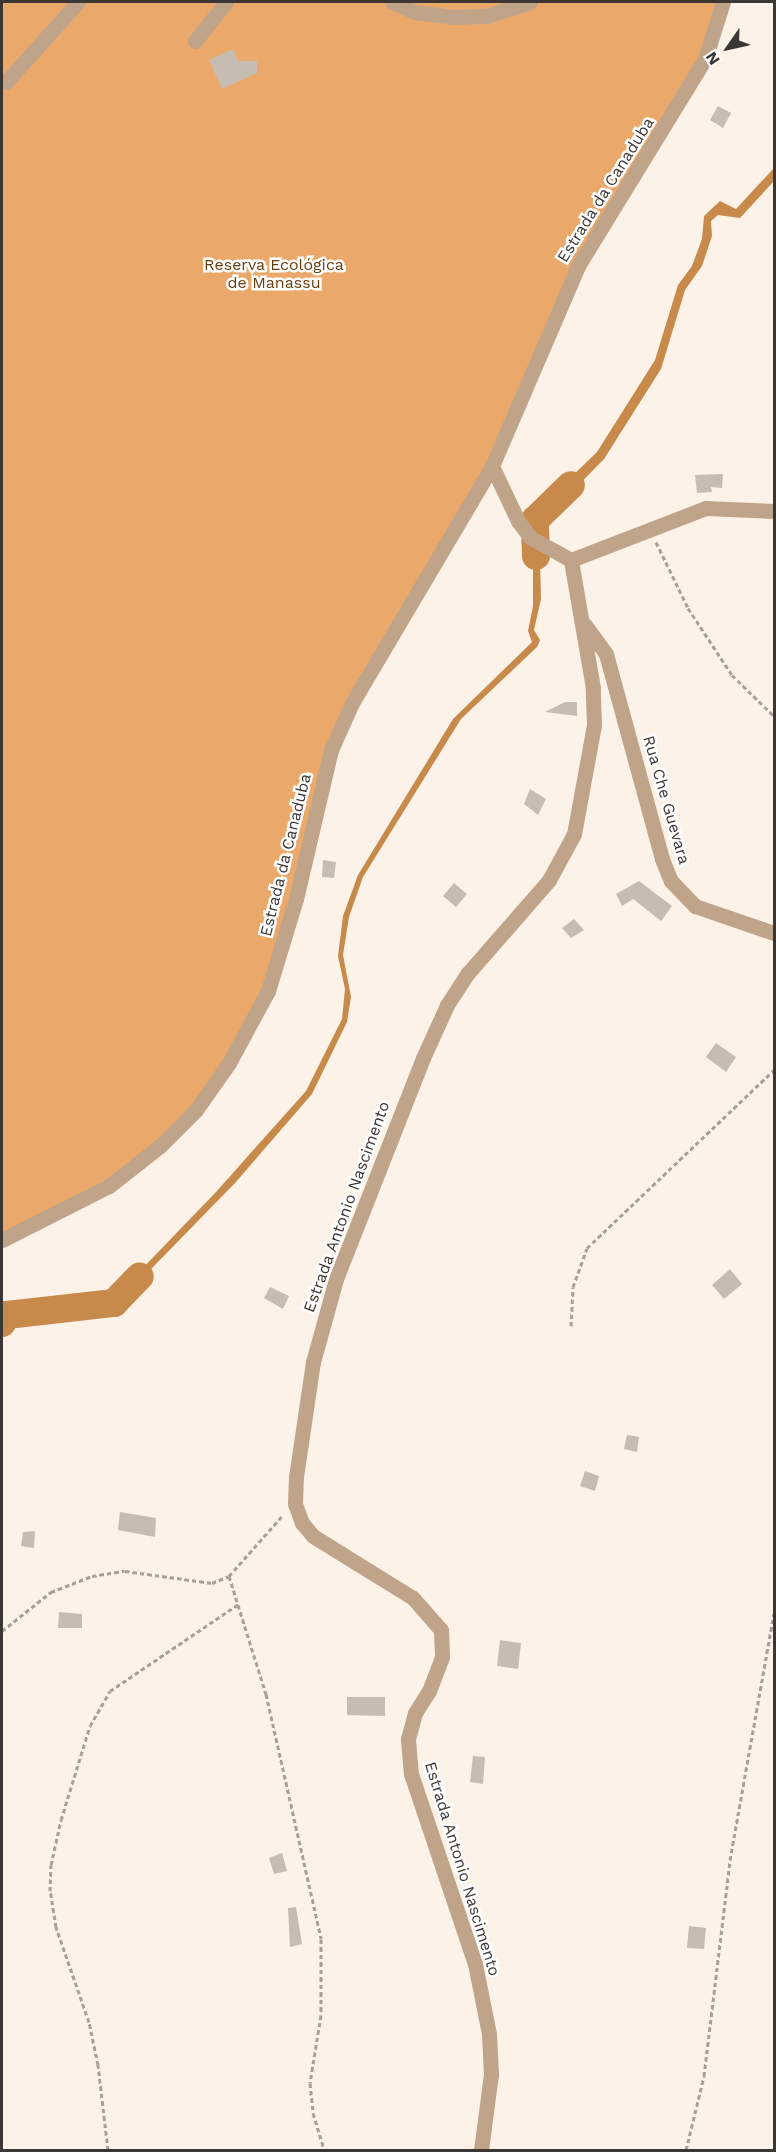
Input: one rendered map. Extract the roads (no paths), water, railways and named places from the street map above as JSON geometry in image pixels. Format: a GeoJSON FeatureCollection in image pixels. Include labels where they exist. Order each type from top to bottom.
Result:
{"type":"FeatureCollection","features":[{"type":"Feature","properties":{"kind":"street"},"geometry":{"type":"LineString","coordinates":[[6,82],[78,2]]}},
{"type":"Feature","properties":{"kind":"street"},"geometry":{"type":"LineString","coordinates":[[195,41],[226,2]]}},
{"type":"Feature","properties":{"kind":"street"},"geometry":{"type":"LineString","coordinates":[[392,2],[414,12],[452,17],[486,16],[530,2]]}},
{"type":"Feature","properties":{"kind":"street","name":"Estrada da Canaduba"},"geometry":{"type":"LineString","coordinates":[[2,1239],[109,1186],[160,1146],[189,1117],[229,1063],[268,991],[296,899],[331,750],[352,703],[492,466],[578,266],[705,59],[723,2]]}},
{"type":"Feature","properties":{"kind":"street"},"geometry":{"type":"LineString","coordinates":[[492,466],[518,521],[531,538],[546,549],[571,560],[706,508],[774,511]]}},
{"type":"Feature","properties":{"kind":"street","name":"Estrada Antonio Nascimento"},"geometry":{"type":"LineString","coordinates":[[481,2151],[491,2074],[489,2034],[475,1964],[411,1774],[408,1739],[415,1713],[429,1691],[442,1657],[441,1630],[413,1598],[313,1536],[302,1523],[296,1504],[302,1421],[313,1362],[336,1280],[387,1144],[447,1005],[494,940],[549,880],[574,834],[594,725],[593,688],[571,560]]}},
{"type":"Feature","properties":{"kind":"street","name":"Rua Che Guevara"},"geometry":{"type":"LineString","coordinates":[[582,620],[606,654],[662,859],[671,881],[695,906],[774,933]]}},
{"type":"Feature","properties":{"kind":"waterway"},"geometry":{"type":"LineString","coordinates":[[536,556],[535,520],[571,485]]}},
{"type":"Feature","properties":{"kind":"waterway"},"geometry":{"type":"LineString","coordinates":[[2,1323],[7,1315],[114,1303],[140,1276]]}},
{"type":"Feature","properties":{"kind":"park label","name":"Reserva Ecológica de Manassu"},"geometry":{"type":"Point","coordinates":[274,274]}}]}
